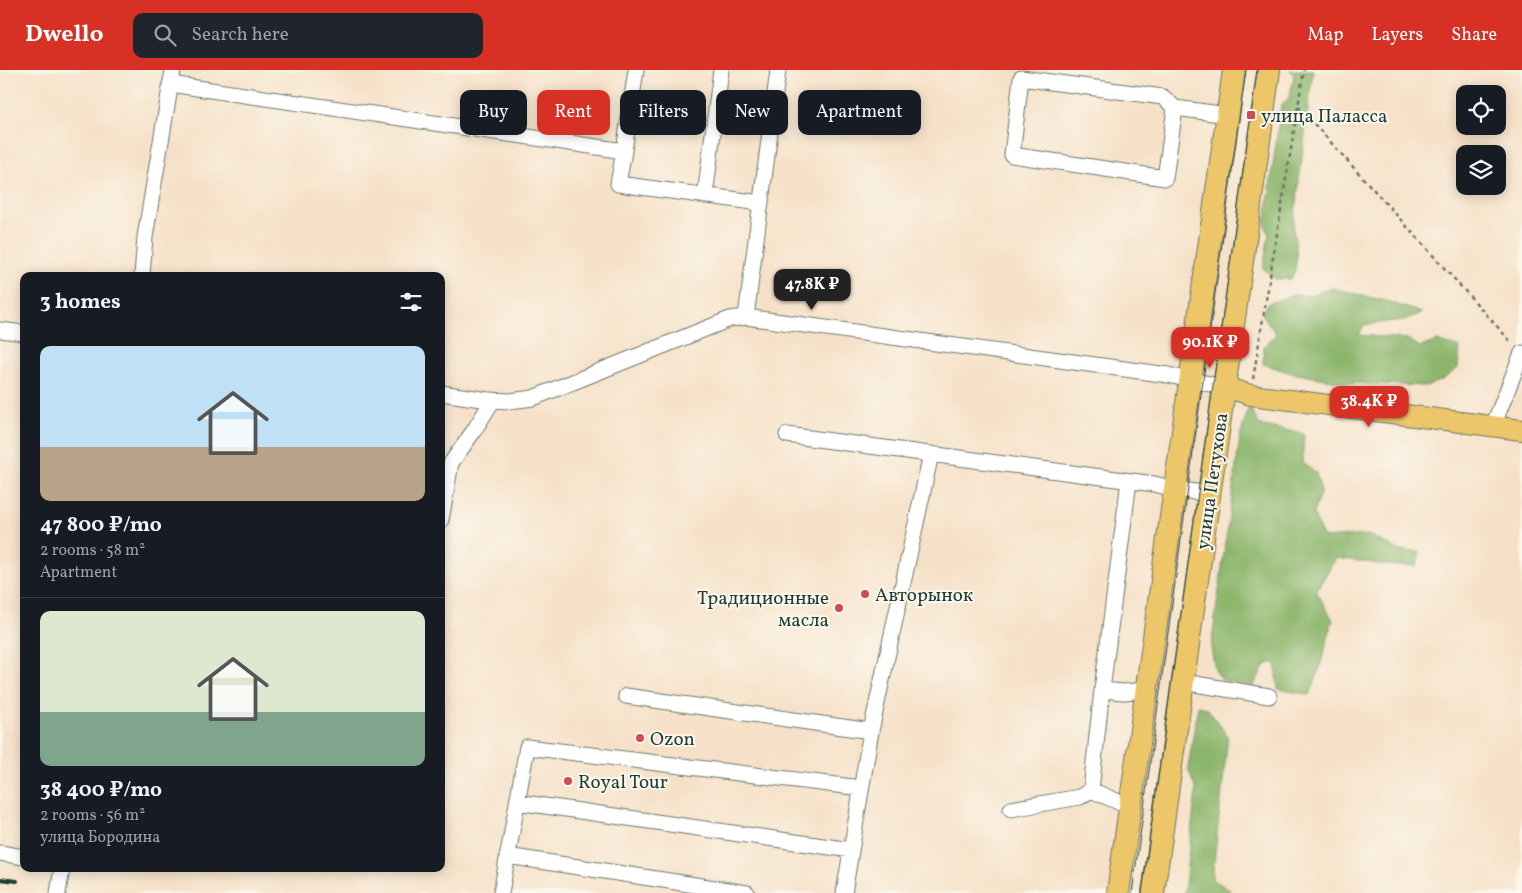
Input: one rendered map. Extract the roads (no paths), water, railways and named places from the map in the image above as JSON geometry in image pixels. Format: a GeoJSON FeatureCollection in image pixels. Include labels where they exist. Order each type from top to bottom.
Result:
{"type":"FeatureCollection","features":[{"type":"Feature","properties":{"kind":"highway","name":"улица Петухова"},"geometry":{"type":"LineString","coordinates":[[1118,893],[1234,70]]}},
{"type":"Feature","properties":{"kind":"highway","name":"улица Петухова"},"geometry":{"type":"LineString","coordinates":[[1153,893],[1268,70]]}},
{"type":"Feature","properties":{"kind":"main road"},"geometry":{"type":"LineString","coordinates":[[1224,387],[1251,395],[1522,430]]}},
{"type":"Feature","properties":{"kind":"street"},"geometry":{"type":"LineString","coordinates":[[636,70],[618,184],[761,203]]}},
{"type":"Feature","properties":{"kind":"street"},"geometry":{"type":"LineString","coordinates":[[705,196],[721,70]]}},
{"type":"Feature","properties":{"kind":"street"},"geometry":{"type":"LineString","coordinates":[[746,317],[778,70]]}},
{"type":"Feature","properties":{"kind":"street"},"geometry":{"type":"LineString","coordinates":[[142,272],[145,237],[171,77],[624,151]]}},
{"type":"Feature","properties":{"kind":"street"},"geometry":{"type":"LineString","coordinates":[[1175,108],[1164,178],[1012,155],[1021,78],[1163,97],[1175,108],[1228,115]]}},
{"type":"Feature","properties":{"kind":"street"},"geometry":{"type":"LineString","coordinates":[[445,394],[510,401],[533,398],[730,319],[746,317],[1168,374],[1224,387]]}},
{"type":"Feature","properties":{"kind":"street"},"geometry":{"type":"LineString","coordinates":[[0,330],[20,332]]}},
{"type":"Feature","properties":{"kind":"street"},"geometry":{"type":"LineString","coordinates":[[1493,426],[1522,353]]}},
{"type":"Feature","properties":{"kind":"street"},"geometry":{"type":"LineString","coordinates":[[445,495],[450,463],[474,432],[493,400]]}},
{"type":"Feature","properties":{"kind":"street"},"geometry":{"type":"LineString","coordinates":[[787,435],[1154,484],[1209,494]]}},
{"type":"Feature","properties":{"kind":"street"},"geometry":{"type":"LineString","coordinates":[[844,893],[871,732],[932,454]]}},
{"type":"Feature","properties":{"kind":"street"},"geometry":{"type":"LineString","coordinates":[[1091,790],[1129,481]]}},
{"type":"Feature","properties":{"kind":"street"},"geometry":{"type":"LineString","coordinates":[[1182,682],[1269,696]]}},
{"type":"Feature","properties":{"kind":"street"},"geometry":{"type":"LineString","coordinates":[[1102,690],[1124,692],[1147,690]]}},
{"type":"Feature","properties":{"kind":"street"},"geometry":{"type":"LineString","coordinates":[[626,696],[871,732]]}},
{"type":"Feature","properties":{"kind":"street"},"geometry":{"type":"LineString","coordinates":[[501,893],[527,747],[861,788]]}},
{"type":"Feature","properties":{"kind":"street"},"geometry":{"type":"LineString","coordinates":[[1091,790],[1130,807]]}},
{"type":"Feature","properties":{"kind":"street"},"geometry":{"type":"LineString","coordinates":[[1011,809],[1080,797],[1091,790]]}},
{"type":"Feature","properties":{"kind":"street"},"geometry":{"type":"LineString","coordinates":[[517,802],[851,850]]}},
{"type":"Feature","properties":{"kind":"street"},"geometry":{"type":"LineString","coordinates":[[0,853],[20,856]]}},
{"type":"Feature","properties":{"kind":"street"},"geometry":{"type":"LineString","coordinates":[[508,856],[747,893]]}},
{"type":"Feature","properties":{"kind":"street"},"geometry":{"type":"LineString","coordinates":[[58,893],[62,872]]}},
{"type":"Feature","properties":{"kind":"tram line"},"geometry":{"type":"LineString","coordinates":[[1132,893],[1246,70]]}},
{"type":"Feature","properties":{"kind":"tram line"},"geometry":{"type":"LineString","coordinates":[[1142,893],[1257,70]]}},
{"type":"Feature","properties":{"kind":"railway"},"geometry":{"type":"LineString","coordinates":[[0,879],[17,881]]}},
{"type":"Feature","properties":{"kind":"place","name":"улица Паласса"},"geometry":{"type":"Point","coordinates":[1251,115]}},
{"type":"Feature","properties":{"kind":"place","name":"Авторынок"},"geometry":{"type":"Point","coordinates":[865,594]}},
{"type":"Feature","properties":{"kind":"place","name":"Традиционные масла"},"geometry":{"type":"Point","coordinates":[839,608]}},
{"type":"Feature","properties":{"kind":"place","name":"Ozon"},"geometry":{"type":"Point","coordinates":[640,738]}},
{"type":"Feature","properties":{"kind":"place","name":"Royal Tour"},"geometry":{"type":"Point","coordinates":[568,781]}}]}
